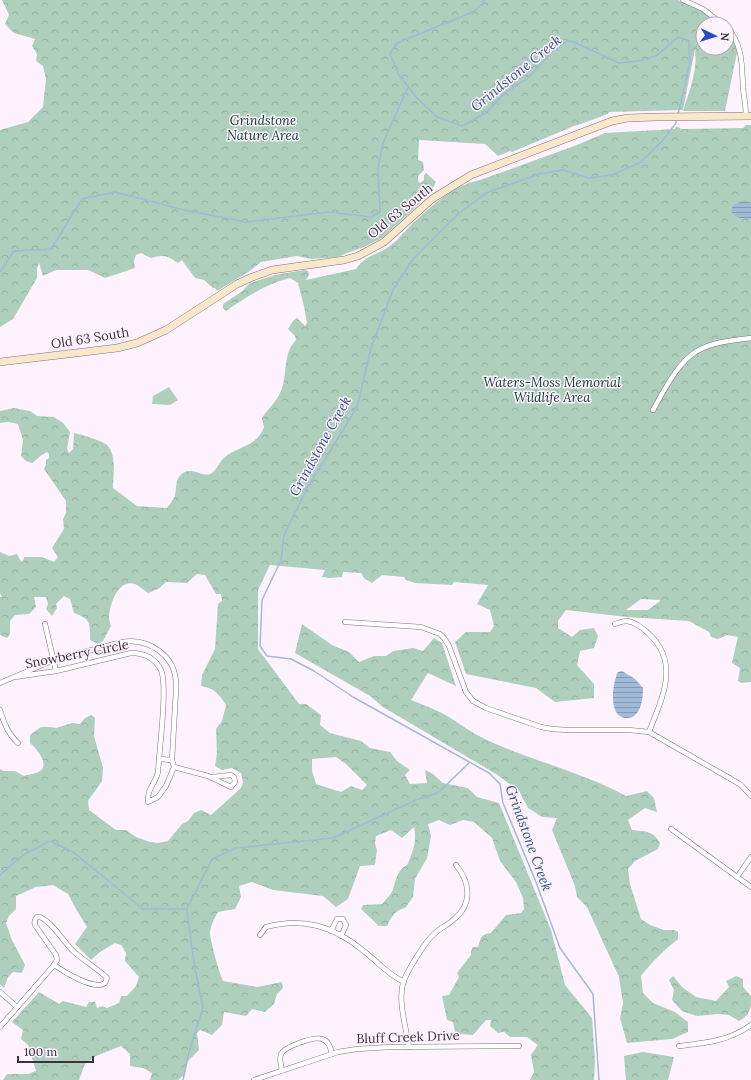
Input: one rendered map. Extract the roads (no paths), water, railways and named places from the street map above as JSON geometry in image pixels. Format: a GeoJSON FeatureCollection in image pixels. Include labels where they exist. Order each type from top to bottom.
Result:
{"type":"FeatureCollection","features":[{"type":"Feature","properties":{"kind":"main road","name":"Old 63 South"},"geometry":{"type":"LineString","coordinates":[[0,362],[117,348],[143,341],[166,330],[237,284],[250,278],[272,270],[344,260],[372,249],[394,234],[432,199],[471,176],[599,125],[628,118],[657,116],[748,116]]}},
{"type":"Feature","properties":{"kind":"street"},"geometry":{"type":"LineString","coordinates":[[683,0],[703,9],[712,16]]}},
{"type":"Feature","properties":{"kind":"street"},"geometry":{"type":"LineString","coordinates":[[735,38],[739,48],[742,65],[748,116]]}},
{"type":"Feature","properties":{"kind":"street"},"geometry":{"type":"LineString","coordinates":[[653,410],[671,378],[687,359],[697,351],[722,342],[751,338]]}},
{"type":"Feature","properties":{"kind":"street"},"geometry":{"type":"LineString","coordinates":[[615,624],[626,621],[641,627],[656,642],[664,656],[667,675],[666,687],[649,732]]}},
{"type":"Feature","properties":{"kind":"street"},"geometry":{"type":"LineString","coordinates":[[345,622],[421,627],[440,634],[449,646],[466,692],[473,701],[486,708],[540,727],[552,729],[629,730],[649,732],[741,785],[751,796]]}},
{"type":"Feature","properties":{"kind":"street"},"geometry":{"type":"LineString","coordinates":[[45,624],[56,672]]}},
{"type":"Feature","properties":{"kind":"street","name":"Snowberry Circle"},"geometry":{"type":"LineString","coordinates":[[129,641],[144,643],[158,649],[170,661],[176,682],[172,760],[174,767],[166,786],[158,797],[148,802],[147,793],[156,778],[159,759],[164,689],[162,672],[157,664],[141,653],[131,653],[56,672],[15,677],[54,660],[129,641]]}},
{"type":"Feature","properties":{"kind":"street"},"geometry":{"type":"LineString","coordinates":[[0,683],[15,677]]}},
{"type":"Feature","properties":{"kind":"street"},"geometry":{"type":"LineString","coordinates":[[0,710],[12,738],[18,743]]}},
{"type":"Feature","properties":{"kind":"street"},"geometry":{"type":"LineString","coordinates":[[159,759],[172,760]]}},
{"type":"Feature","properties":{"kind":"street"},"geometry":{"type":"LineString","coordinates":[[174,767],[212,778]]}},
{"type":"Feature","properties":{"kind":"street"},"geometry":{"type":"LineString","coordinates":[[671,829],[751,887]]}},
{"type":"Feature","properties":{"kind":"street"},"geometry":{"type":"LineString","coordinates":[[737,877],[751,857]]}},
{"type":"Feature","properties":{"kind":"street"},"geometry":{"type":"LineString","coordinates":[[409,1047],[401,996],[404,982],[426,943],[434,934],[454,920],[464,907],[467,898],[467,881],[456,865]]}},
{"type":"Feature","properties":{"kind":"street"},"geometry":{"type":"LineString","coordinates":[[0,1027],[54,966],[57,960],[56,955],[35,925],[34,922],[37,917],[40,917],[46,921],[72,949],[105,976],[107,981],[104,985],[97,985],[76,978],[54,966]]}},
{"type":"Feature","properties":{"kind":"street"},"geometry":{"type":"LineString","coordinates":[[331,931],[337,919],[343,919],[346,925],[341,936]]}},
{"type":"Feature","properties":{"kind":"street"},"geometry":{"type":"LineString","coordinates":[[260,935],[266,927],[292,922],[313,924],[341,936],[365,952],[386,972],[404,982]]}},
{"type":"Feature","properties":{"kind":"street"},"geometry":{"type":"LineString","coordinates":[[0,992],[17,1007]]}},
{"type":"Feature","properties":{"kind":"street"},"geometry":{"type":"LineString","coordinates":[[679,1046],[710,1043],[724,1039],[744,1030],[751,1025]]}},
{"type":"Feature","properties":{"kind":"street"},"geometry":{"type":"LineString","coordinates":[[282,1070],[280,1057],[284,1050],[313,1039],[321,1038],[327,1042],[332,1054]]}},
{"type":"Feature","properties":{"kind":"street","name":"Bluff Creek Drive"},"geometry":{"type":"LineString","coordinates":[[254,1080],[332,1054],[357,1048],[520,1046]]}},
{"type":"Feature","properties":{"kind":"water"},"geometry":{"type":"Polygon","coordinates":[[[745,201],[751,203],[751,219],[737,217],[731,211],[734,205],[745,201]]]}},
{"type":"Feature","properties":{"kind":"water"},"geometry":{"type":"Polygon","coordinates":[[[622,671],[635,679],[643,688],[642,702],[638,711],[632,717],[627,718],[620,716],[617,713],[613,702],[616,676],[618,672],[622,671]]]}},
{"type":"Feature","properties":{"kind":"waterway","name":"Grindstone Creek"},"geometry":{"type":"LineString","coordinates":[[483,0],[483,3],[473,12],[397,43],[390,54],[399,75],[416,97],[437,117],[462,126],[486,113],[505,93],[529,77],[552,52],[567,41],[574,42],[619,63],[638,61],[656,56],[678,37],[689,41],[690,63],[678,114]]}},
{"type":"Feature","properties":{"kind":"waterway"},"geometry":{"type":"LineString","coordinates":[[0,272],[14,251],[51,249],[82,199],[115,192],[184,210],[246,222],[329,212],[371,217],[380,212],[378,168],[383,143],[408,87]]}},
{"type":"Feature","properties":{"kind":"waterway","name":"Grindstone Creek"},"geometry":{"type":"LineString","coordinates":[[599,1080],[593,994],[560,948],[536,882],[503,803],[500,784],[489,773],[353,697],[314,671],[291,659],[267,656],[260,646],[262,600],[281,560],[284,535],[308,487],[357,407],[371,348],[393,290],[413,259],[457,215],[486,193],[539,174],[563,170],[589,178],[612,175],[641,162],[663,140],[676,123],[676,120]]}},
{"type":"Feature","properties":{"kind":"waterway"},"geometry":{"type":"LineString","coordinates":[[0,875],[23,855],[50,841],[73,852],[143,909],[187,909],[212,859],[236,848],[333,838],[416,800],[438,793],[469,763]]}},
{"type":"Feature","properties":{"kind":"waterway"},"geometry":{"type":"LineString","coordinates":[[183,1080],[189,1052],[203,1008],[194,963],[187,910]]}},
{"type":"Feature","properties":{"kind":"park label","name":"Grindstone Nature Area"},"geometry":{"type":"Point","coordinates":[263,128]}},
{"type":"Feature","properties":{"kind":"park label","name":"Waters-Moss Memorial Wildlife Area"},"geometry":{"type":"Point","coordinates":[552,390]}}]}
